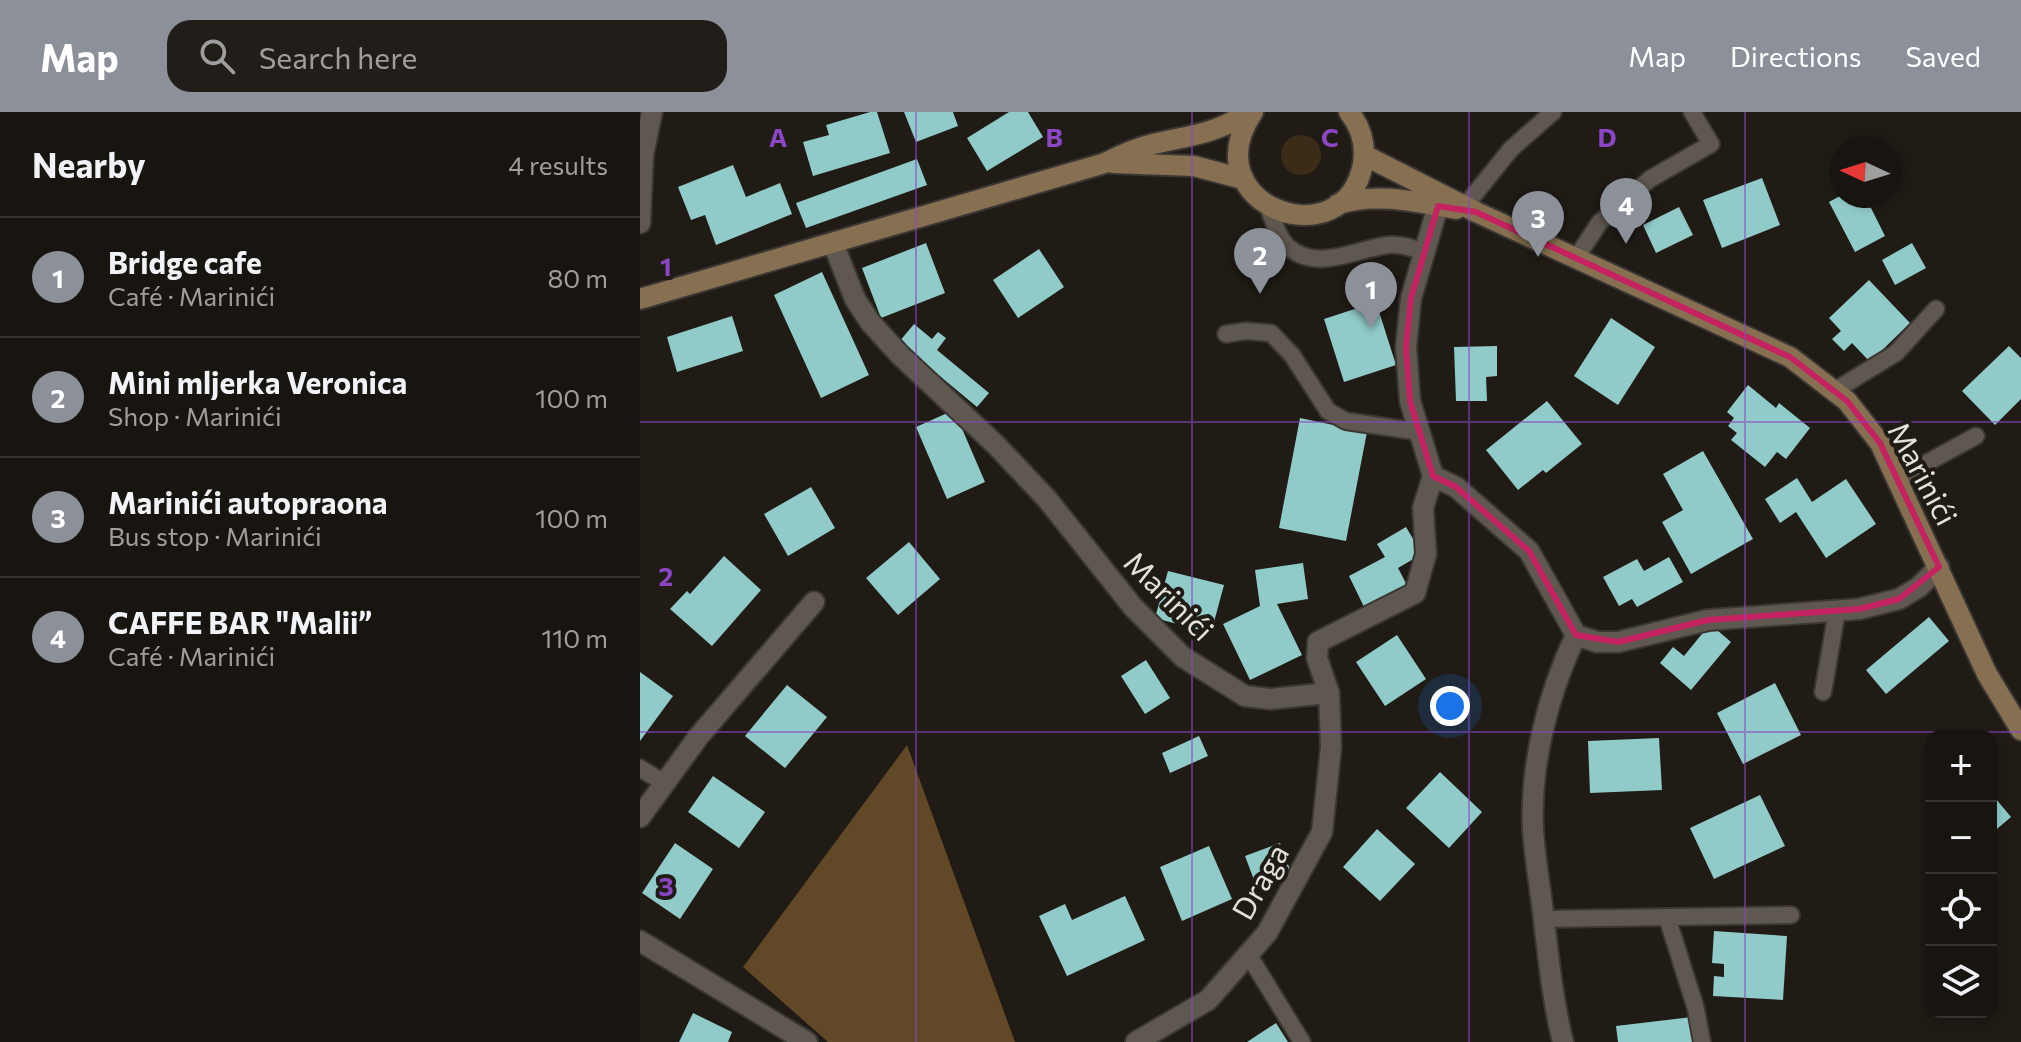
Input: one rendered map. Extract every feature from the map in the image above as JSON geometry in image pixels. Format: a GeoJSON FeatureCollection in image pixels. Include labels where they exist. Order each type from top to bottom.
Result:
{"type":"FeatureCollection","features":[{"type":"Feature","properties":{"kind":"main road"},"geometry":{"type":"LineString","coordinates":[[640,299],[1105,163],[1153,144],[1206,134],[1252,112]]}},
{"type":"Feature","properties":{"kind":"main road"},"geometry":{"type":"LineString","coordinates":[[1252,112],[1244,125],[1238,161],[1243,179],[1254,195],[1268,207]]}},
{"type":"Feature","properties":{"kind":"main road"},"geometry":{"type":"LineString","coordinates":[[1349,112],[1362,134]]}},
{"type":"Feature","properties":{"kind":"main road"},"geometry":{"type":"LineString","coordinates":[[1338,204],[1352,191],[1361,174],[1366,112]]}},
{"type":"Feature","properties":{"kind":"main road","name":"Marinići"},"geometry":{"type":"LineString","coordinates":[[1364,155],[1470,209],[1790,357],[1847,401],[1880,443],[1939,567]]}},
{"type":"Feature","properties":{"kind":"main road"},"geometry":{"type":"LineString","coordinates":[[1105,163],[1156,162],[1194,166],[1243,179]]}},
{"type":"Feature","properties":{"kind":"main road","name":"Marinići"},"geometry":{"type":"LineString","coordinates":[[1268,207],[1285,214],[1303,216],[1322,213],[1356,199],[1374,198],[1470,209]]}},
{"type":"Feature","properties":{"kind":"main road"},"geometry":{"type":"LineString","coordinates":[[1939,567],[1987,674],[2021,730]]}},
{"type":"Feature","properties":{"kind":"street"},"geometry":{"type":"LineString","coordinates":[[640,223],[643,155],[652,112]]}},
{"type":"Feature","properties":{"kind":"street"},"geometry":{"type":"LineString","coordinates":[[1329,693],[1317,658],[1318,642],[1415,593],[1426,554],[1423,508],[1433,476],[1410,401],[1406,347],[1411,298],[1438,206]]}},
{"type":"Feature","properties":{"kind":"street","name":"Marinići"},"geometry":{"type":"LineString","coordinates":[[833,243],[855,299],[870,322],[1047,499],[1133,607],[1183,657],[1245,696],[1270,699],[1329,693]]}},
{"type":"Feature","properties":{"kind":"street"},"geometry":{"type":"LineString","coordinates":[[1433,476],[1456,487],[1529,551],[1576,635],[1563,663],[1550,706],[1537,766],[1533,829],[1555,1008],[1563,1042]]}},
{"type":"Feature","properties":{"kind":"street","name":"Marinići"},"geometry":{"type":"LineString","coordinates":[[1576,635],[1597,642],[1618,642],[1708,620],[1859,609],[1899,599],[1919,587],[1939,567]]}},
{"type":"Feature","properties":{"kind":"street"},"geometry":{"type":"LineString","coordinates":[[640,817],[699,736],[814,602]]}},
{"type":"Feature","properties":{"kind":"street","name":"Draga"},"geometry":{"type":"LineString","coordinates":[[1136,1042],[1208,1000],[1267,933],[1322,832],[1331,747],[1329,693]]}},
{"type":"Feature","properties":{"kind":"street"},"geometry":{"type":"LineString","coordinates":[[640,941],[807,1042]]}},
{"type":"Feature","properties":{"kind":"lane"},"geometry":{"type":"LineString","coordinates":[[1470,209],[1511,149],[1553,112]]}},
{"type":"Feature","properties":{"kind":"lane"},"geometry":{"type":"LineString","coordinates":[[1576,258],[1600,222],[1650,179],[1711,144],[1692,112]]}},
{"type":"Feature","properties":{"kind":"lane"},"geometry":{"type":"LineString","coordinates":[[1268,207],[1279,236],[1287,246],[1304,256],[1330,259],[1390,245],[1425,252]]}},
{"type":"Feature","properties":{"kind":"lane"},"geometry":{"type":"LineString","coordinates":[[1834,391],[1896,353],[1936,309]]}},
{"type":"Feature","properties":{"kind":"lane"},"geometry":{"type":"LineString","coordinates":[[1226,334],[1246,331],[1271,333],[1292,355],[1328,411],[1346,421],[1420,432]]}},
{"type":"Feature","properties":{"kind":"lane"},"geometry":{"type":"LineString","coordinates":[[1897,479],[1976,436]]}},
{"type":"Feature","properties":{"kind":"lane"},"geometry":{"type":"LineString","coordinates":[[1823,692],[1837,611]]}},
{"type":"Feature","properties":{"kind":"lane"},"geometry":{"type":"LineString","coordinates":[[640,768],[664,783]]}},
{"type":"Feature","properties":{"kind":"lane"},"geometry":{"type":"LineString","coordinates":[[1544,919],[1791,915]]}},
{"type":"Feature","properties":{"kind":"lane"},"geometry":{"type":"LineString","coordinates":[[1667,917],[1696,1009],[1702,1042]]}},
{"type":"Feature","properties":{"kind":"lane"},"geometry":{"type":"LineString","coordinates":[[1248,954],[1302,1042]]}},
{"type":"Feature","properties":{"kind":"highlighted area"},"geometry":{"type":"Polygon","coordinates":[[[1438,206],[1476,212],[1790,357],[1847,401],[1880,443],[1939,567],[1899,599],[1859,609],[1708,620],[1618,642],[1576,635],[1529,551],[1456,487],[1433,476],[1410,401],[1406,347],[1411,298],[1438,206]]]}},
{"type":"Feature","properties":{"kind":"shaded area"},"geometry":{"type":"Polygon","coordinates":[[[1301,135],[1315,141],[1321,155],[1315,169],[1301,175],[1287,169],[1281,155],[1287,141],[1301,135]]]}},
{"type":"Feature","properties":{"kind":"shaded area"},"geometry":{"type":"Polygon","coordinates":[[[907,745],[1015,1042],[828,1042],[743,967],[907,745]]]}},
{"type":"Feature","properties":{"kind":"building"},"geometry":{"type":"Polygon","coordinates":[[[877,112],[890,153],[813,176],[803,142],[829,135],[826,125],[877,112]]]}},
{"type":"Feature","properties":{"kind":"building"},"geometry":{"type":"Polygon","coordinates":[[[904,112],[953,112],[958,126],[916,142],[904,112]]]}},
{"type":"Feature","properties":{"kind":"building"},"geometry":{"type":"Polygon","coordinates":[[[1009,112],[1028,112],[1043,137],[987,171],[967,138],[1009,112]]]}},
{"type":"Feature","properties":{"kind":"building"},"geometry":{"type":"Polygon","coordinates":[[[917,159],[927,185],[806,228],[796,203],[917,159]]]}},
{"type":"Feature","properties":{"kind":"building"},"geometry":{"type":"Polygon","coordinates":[[[733,165],[746,197],[780,183],[792,214],[716,245],[705,215],[691,220],[678,187],[733,165]]]}},
{"type":"Feature","properties":{"kind":"building"},"geometry":{"type":"Polygon","coordinates":[[[1762,178],[1780,225],[1722,248],[1703,200],[1762,178]]]}},
{"type":"Feature","properties":{"kind":"building"},"geometry":{"type":"Polygon","coordinates":[[[1679,207],[1693,235],[1656,253],[1643,225],[1679,207]]]}},
{"type":"Feature","properties":{"kind":"building"},"geometry":{"type":"Polygon","coordinates":[[[1832,208],[1871,208],[1885,236],[1855,252],[1832,208]]]}},
{"type":"Feature","properties":{"kind":"building"},"geometry":{"type":"Polygon","coordinates":[[[926,243],[945,293],[881,318],[862,268],[926,243]]]}},
{"type":"Feature","properties":{"kind":"building"},"geometry":{"type":"Polygon","coordinates":[[[1912,243],[1926,268],[1895,285],[1882,260],[1912,243]]]}},
{"type":"Feature","properties":{"kind":"building"},"geometry":{"type":"Polygon","coordinates":[[[1039,249],[1064,287],[1018,318],[993,280],[1039,249]]]}},
{"type":"Feature","properties":{"kind":"building"},"geometry":{"type":"Polygon","coordinates":[[[822,272],[869,375],[821,398],[774,295],[822,272]]]}},
{"type":"Feature","properties":{"kind":"building"},"geometry":{"type":"Polygon","coordinates":[[[1869,280],[1910,323],[1870,362],[1852,343],[1844,351],[1832,339],[1841,331],[1829,318],[1869,280]]]}},
{"type":"Feature","properties":{"kind":"building"},"geometry":{"type":"Polygon","coordinates":[[[1376,302],[1396,365],[1344,382],[1324,319],[1376,302]]]}},
{"type":"Feature","properties":{"kind":"building"},"geometry":{"type":"Polygon","coordinates":[[[732,316],[743,351],[677,372],[667,337],[732,316]]]}},
{"type":"Feature","properties":{"kind":"building"},"geometry":{"type":"Polygon","coordinates":[[[1611,318],[1655,347],[1618,405],[1574,376],[1611,318]]]}},
{"type":"Feature","properties":{"kind":"building"},"geometry":{"type":"Polygon","coordinates":[[[914,324],[932,339],[938,332],[946,338],[937,350],[989,393],[977,407],[899,342],[914,324]]]}},
{"type":"Feature","properties":{"kind":"building"},"geometry":{"type":"Polygon","coordinates":[[[1497,346],[1497,376],[1486,377],[1487,401],[1456,401],[1454,347],[1497,346]]]}},
{"type":"Feature","properties":{"kind":"building"},"geometry":{"type":"Polygon","coordinates":[[[2009,346],[2021,358],[2021,399],[1995,425],[1962,391],[2009,346]]]}},
{"type":"Feature","properties":{"kind":"building"},"geometry":{"type":"Polygon","coordinates":[[[1748,385],[1776,408],[1779,403],[1810,428],[1786,459],[1777,452],[1765,467],[1731,440],[1737,433],[1728,426],[1734,418],[1727,412],[1748,385]]]}},
{"type":"Feature","properties":{"kind":"building"},"geometry":{"type":"Polygon","coordinates":[[[1547,401],[1582,444],[1546,473],[1543,470],[1518,490],[1486,450],[1547,401]]]}},
{"type":"Feature","properties":{"kind":"building"},"geometry":{"type":"Polygon","coordinates":[[[954,410],[985,482],[947,499],[916,427],[954,410]]]}},
{"type":"Feature","properties":{"kind":"building"},"geometry":{"type":"Polygon","coordinates":[[[1300,418],[1367,432],[1346,541],[1279,528],[1300,418]]]}},
{"type":"Feature","properties":{"kind":"building"},"geometry":{"type":"Polygon","coordinates":[[[1703,451],[1753,539],[1691,574],[1662,522],[1683,510],[1663,474],[1703,451]]]}},
{"type":"Feature","properties":{"kind":"building"},"geometry":{"type":"Polygon","coordinates":[[[1797,478],[1812,502],[1846,479],[1876,524],[1826,558],[1796,512],[1780,523],[1765,499],[1797,478]]]}},
{"type":"Feature","properties":{"kind":"building"},"geometry":{"type":"Polygon","coordinates":[[[811,487],[835,528],[788,556],[764,514],[811,487]]]}},
{"type":"Feature","properties":{"kind":"building"},"geometry":{"type":"Polygon","coordinates":[[[1406,527],[1422,554],[1398,568],[1408,587],[1365,609],[1349,576],[1385,557],[1377,544],[1406,527]]]}},
{"type":"Feature","properties":{"kind":"building"},"geometry":{"type":"Polygon","coordinates":[[[909,542],[940,579],[898,615],[866,578],[909,542]]]}},
{"type":"Feature","properties":{"kind":"building"},"geometry":{"type":"Polygon","coordinates":[[[724,556],[761,590],[712,646],[670,609],[687,591],[690,594],[724,556]]]}},
{"type":"Feature","properties":{"kind":"building"},"geometry":{"type":"Polygon","coordinates":[[[1669,557],[1683,582],[1637,607],[1632,599],[1619,606],[1603,577],[1637,559],[1644,571],[1669,557]]]}},
{"type":"Feature","properties":{"kind":"building"},"geometry":{"type":"Polygon","coordinates":[[[1303,563],[1308,599],[1277,604],[1302,655],[1250,680],[1223,624],[1260,606],[1255,570],[1303,563]]]}},
{"type":"Feature","properties":{"kind":"building"},"geometry":{"type":"Polygon","coordinates":[[[1168,571],[1224,585],[1211,633],[1155,618],[1168,571]]]}},
{"type":"Feature","properties":{"kind":"building"},"geometry":{"type":"Polygon","coordinates":[[[1929,617],[1949,641],[1886,694],[1866,670],[1929,617]]]}},
{"type":"Feature","properties":{"kind":"building"},"geometry":{"type":"Polygon","coordinates":[[[1710,624],[1731,642],[1691,690],[1660,663],[1673,647],[1684,656],[1710,624]]]}},
{"type":"Feature","properties":{"kind":"building"},"geometry":{"type":"Polygon","coordinates":[[[1397,635],[1426,679],[1385,706],[1356,662],[1397,635]]]}},
{"type":"Feature","properties":{"kind":"building"},"geometry":{"type":"Polygon","coordinates":[[[1146,660],[1170,698],[1145,714],[1121,676],[1146,660]]]}},
{"type":"Feature","properties":{"kind":"building"},"geometry":{"type":"Polygon","coordinates":[[[640,672],[673,696],[640,741],[640,672]]]}},
{"type":"Feature","properties":{"kind":"building"},"geometry":{"type":"Polygon","coordinates":[[[1775,683],[1801,735],[1743,764],[1717,713],[1775,683]]]}},
{"type":"Feature","properties":{"kind":"building"},"geometry":{"type":"Polygon","coordinates":[[[787,685],[827,717],[785,768],[745,736],[787,685]]]}},
{"type":"Feature","properties":{"kind":"building"},"geometry":{"type":"Polygon","coordinates":[[[1199,736],[1208,756],[1170,773],[1162,753],[1199,736]]]}},
{"type":"Feature","properties":{"kind":"building"},"geometry":{"type":"Polygon","coordinates":[[[1659,738],[1662,790],[1590,793],[1588,741],[1659,738]]]}},
{"type":"Feature","properties":{"kind":"building"},"geometry":{"type":"Polygon","coordinates":[[[1440,772],[1482,812],[1449,848],[1406,808],[1440,772]]]}},
{"type":"Feature","properties":{"kind":"building"},"geometry":{"type":"Polygon","coordinates":[[[713,776],[765,812],[739,848],[688,812],[713,776]]]}},
{"type":"Feature","properties":{"kind":"building"},"geometry":{"type":"Polygon","coordinates":[[[1760,795],[1785,846],[1714,879],[1690,828],[1760,795]]]}},
{"type":"Feature","properties":{"kind":"building"},"geometry":{"type":"Polygon","coordinates":[[[1997,800],[2011,817],[1997,829],[1997,800]]]}},
{"type":"Feature","properties":{"kind":"building"},"geometry":{"type":"Polygon","coordinates":[[[1377,829],[1415,864],[1380,901],[1343,867],[1377,829]]]}},
{"type":"Feature","properties":{"kind":"building"},"geometry":{"type":"Polygon","coordinates":[[[675,843],[713,869],[680,919],[642,893],[675,843]]]}},
{"type":"Feature","properties":{"kind":"building"},"geometry":{"type":"Polygon","coordinates":[[[1280,843],[1292,875],[1257,888],[1245,856],[1280,843]]]}},
{"type":"Feature","properties":{"kind":"building"},"geometry":{"type":"Polygon","coordinates":[[[1209,846],[1232,899],[1182,921],[1160,867],[1209,846]]]}},
{"type":"Feature","properties":{"kind":"building"},"geometry":{"type":"Polygon","coordinates":[[[1125,896],[1145,940],[1067,976],[1039,916],[1065,904],[1072,920],[1125,896]]]}},
{"type":"Feature","properties":{"kind":"building"},"geometry":{"type":"Polygon","coordinates":[[[1714,931],[1787,936],[1783,1000],[1713,996],[1714,976],[1724,977],[1724,964],[1712,963],[1714,931]]]}},
{"type":"Feature","properties":{"kind":"building"},"geometry":{"type":"Polygon","coordinates":[[[693,1013],[732,1032],[728,1042],[679,1042],[693,1013]]]}},
{"type":"Feature","properties":{"kind":"building"},"geometry":{"type":"Polygon","coordinates":[[[1692,1017],[1695,1042],[1618,1042],[1616,1026],[1692,1017]]]}},
{"type":"Feature","properties":{"kind":"building"},"geometry":{"type":"Polygon","coordinates":[[[1276,1023],[1288,1042],[1247,1042],[1276,1023]]]}},
{"type":"Feature","properties":{"kind":"place","name":"CAFFE BAR \"Malii”"},"geometry":{"type":"Point","coordinates":[1626,244]}},
{"type":"Feature","properties":{"kind":"place","name":"Marinići autopraona"},"geometry":{"type":"Point","coordinates":[1538,257]}},
{"type":"Feature","properties":{"kind":"place","name":"Mini mljerka Veronica"},"geometry":{"type":"Point","coordinates":[1260,294]}},
{"type":"Feature","properties":{"kind":"place","name":"Bridge cafe"},"geometry":{"type":"Point","coordinates":[1371,328]}}]}
